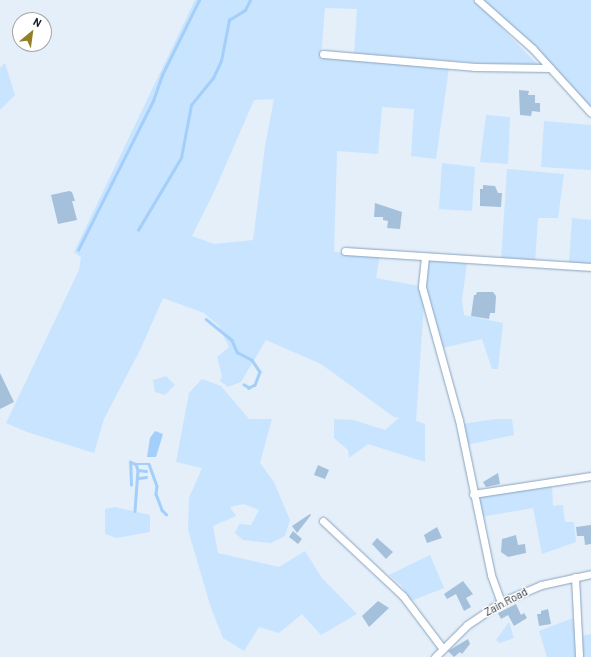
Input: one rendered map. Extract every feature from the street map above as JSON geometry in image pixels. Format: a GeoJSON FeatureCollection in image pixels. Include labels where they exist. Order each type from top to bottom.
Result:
{"type":"FeatureCollection","features":[{"type":"Feature","properties":{"kind":"street"},"geometry":{"type":"LineString","coordinates":[[478,0],[500,18],[591,112]]}},
{"type":"Feature","properties":{"kind":"street"},"geometry":{"type":"LineString","coordinates":[[323,54],[475,67],[550,68]]}},
{"type":"Feature","properties":{"kind":"street"},"geometry":{"type":"LineString","coordinates":[[345,251],[591,267]]}},
{"type":"Feature","properties":{"kind":"street"},"geometry":{"type":"LineString","coordinates":[[424,257],[422,286],[459,420],[473,494],[493,582],[502,602]]}},
{"type":"Feature","properties":{"kind":"street"},"geometry":{"type":"LineString","coordinates":[[473,494],[591,476]]}},
{"type":"Feature","properties":{"kind":"street"},"geometry":{"type":"LineString","coordinates":[[323,521],[403,596],[443,649]]}},
{"type":"Feature","properties":{"kind":"street","name":"Zain Road"},"geometry":{"type":"LineString","coordinates":[[435,657],[467,625],[502,602],[523,592],[574,577],[591,574]]}},
{"type":"Feature","properties":{"kind":"street"},"geometry":{"type":"LineString","coordinates":[[574,577],[579,657]]}},
{"type":"Feature","properties":{"kind":"shaded area"},"geometry":{"type":"Polygon","coordinates":[[[195,0],[591,0],[591,108],[501,21],[502,28],[541,68],[354,53],[357,9],[325,8],[321,57],[449,68],[436,159],[411,156],[414,109],[382,107],[378,154],[337,151],[334,252],[380,255],[376,278],[419,286],[424,303],[416,421],[425,424],[425,462],[368,444],[349,458],[348,450],[334,438],[334,419],[353,420],[385,430],[399,418],[394,417],[321,364],[266,340],[241,382],[228,387],[220,381],[222,376],[217,357],[229,347],[219,326],[204,313],[163,298],[141,348],[104,419],[94,453],[27,432],[6,423],[79,270],[81,257],[74,252],[195,0]],[[274,99],[254,100],[214,192],[192,236],[214,244],[253,240],[265,146],[274,99]]]}},
{"type":"Feature","properties":{"kind":"shaded area"},"geometry":{"type":"Polygon","coordinates":[[[5,63],[15,95],[0,110],[0,68],[5,63]]]}},
{"type":"Feature","properties":{"kind":"shaded area"},"geometry":{"type":"Polygon","coordinates":[[[486,115],[510,117],[508,164],[480,162],[486,115]]]}},
{"type":"Feature","properties":{"kind":"shaded area"},"geometry":{"type":"Polygon","coordinates":[[[544,121],[591,125],[591,170],[541,167],[544,121]]]}},
{"type":"Feature","properties":{"kind":"shaded area"},"geometry":{"type":"Polygon","coordinates":[[[442,163],[475,167],[472,211],[439,209],[442,163]]]}},
{"type":"Feature","properties":{"kind":"shaded area"},"geometry":{"type":"Polygon","coordinates":[[[507,169],[564,174],[558,218],[538,218],[535,262],[501,260],[507,169]]]}},
{"type":"Feature","properties":{"kind":"shaded area"},"geometry":{"type":"Polygon","coordinates":[[[572,218],[591,220],[591,265],[569,264],[572,218]]]}},
{"type":"Feature","properties":{"kind":"shaded area"},"geometry":{"type":"Polygon","coordinates":[[[430,260],[467,263],[462,300],[464,315],[503,323],[498,369],[492,369],[482,339],[442,348],[426,292],[423,273],[430,260]]]}},
{"type":"Feature","properties":{"kind":"shaded area"},"geometry":{"type":"Polygon","coordinates":[[[166,376],[175,385],[165,395],[155,392],[153,380],[166,376]]]}},
{"type":"Feature","properties":{"kind":"shaded area"},"geometry":{"type":"Polygon","coordinates":[[[202,379],[221,386],[249,419],[272,419],[260,463],[274,482],[290,520],[285,536],[271,543],[243,540],[235,533],[239,524],[251,525],[259,510],[244,504],[230,507],[236,516],[213,526],[218,553],[279,567],[305,551],[322,578],[357,614],[321,635],[302,614],[279,633],[259,627],[244,651],[223,638],[211,608],[188,530],[189,498],[202,468],[176,462],[189,393],[202,379]]]}},
{"type":"Feature","properties":{"kind":"shaded area"},"geometry":{"type":"Polygon","coordinates":[[[496,419],[512,419],[514,435],[466,445],[462,424],[496,419]]]}},
{"type":"Feature","properties":{"kind":"shaded area"},"geometry":{"type":"Polygon","coordinates":[[[155,431],[163,434],[156,457],[147,457],[150,438],[155,431]]]}},
{"type":"Feature","properties":{"kind":"shaded area"},"geometry":{"type":"Polygon","coordinates":[[[552,486],[553,506],[563,505],[565,522],[574,522],[576,542],[542,554],[533,508],[481,517],[475,498],[552,486]]]}},
{"type":"Feature","properties":{"kind":"shaded area"},"geometry":{"type":"Polygon","coordinates":[[[115,507],[150,515],[150,532],[116,538],[105,534],[105,509],[115,507]]]}},
{"type":"Feature","properties":{"kind":"shaded area"},"geometry":{"type":"Polygon","coordinates":[[[430,555],[444,588],[411,601],[401,585],[389,575],[430,555]]]}},
{"type":"Feature","properties":{"kind":"shaded area"},"geometry":{"type":"Polygon","coordinates":[[[573,618],[577,657],[547,657],[539,631],[573,618]]]}},
{"type":"Feature","properties":{"kind":"shaded area"},"geometry":{"type":"Polygon","coordinates":[[[509,622],[514,638],[500,643],[496,640],[509,622]]]}},
{"type":"Feature","properties":{"kind":"shaded area"},"geometry":{"type":"Polygon","coordinates":[[[591,634],[591,657],[583,657],[581,636],[591,634]]]}},
{"type":"Feature","properties":{"kind":"building"},"geometry":{"type":"Polygon","coordinates":[[[519,90],[529,91],[528,95],[535,95],[535,103],[540,103],[540,112],[532,111],[531,116],[520,115],[519,90]]]}},
{"type":"Feature","properties":{"kind":"building"},"geometry":{"type":"Polygon","coordinates":[[[483,185],[495,186],[498,193],[502,193],[501,207],[480,206],[480,189],[483,189],[483,185]]]}},
{"type":"Feature","properties":{"kind":"building"},"geometry":{"type":"Polygon","coordinates":[[[69,191],[72,192],[75,201],[72,201],[77,220],[58,224],[51,195],[69,191]]]}},
{"type":"Feature","properties":{"kind":"building"},"geometry":{"type":"Polygon","coordinates":[[[375,203],[402,212],[400,229],[387,228],[388,221],[383,220],[383,217],[374,217],[375,203]]]}},
{"type":"Feature","properties":{"kind":"building"},"geometry":{"type":"Polygon","coordinates":[[[477,292],[493,292],[496,296],[495,313],[490,313],[489,319],[471,316],[474,295],[476,295],[477,292]]]}},
{"type":"Feature","properties":{"kind":"building"},"geometry":{"type":"Polygon","coordinates":[[[0,373],[14,402],[0,409],[0,373]]]}},
{"type":"Feature","properties":{"kind":"building"},"geometry":{"type":"Polygon","coordinates":[[[318,465],[329,470],[325,479],[314,475],[318,465]]]}},
{"type":"Feature","properties":{"kind":"building"},"geometry":{"type":"Polygon","coordinates":[[[498,473],[500,484],[486,487],[483,482],[498,473]]]}},
{"type":"Feature","properties":{"kind":"building"},"geometry":{"type":"Polygon","coordinates":[[[310,514],[311,515],[297,533],[292,526],[310,514]]]}},
{"type":"Feature","properties":{"kind":"building"},"geometry":{"type":"Polygon","coordinates":[[[591,525],[591,544],[585,545],[584,536],[577,536],[576,527],[591,525]]]}},
{"type":"Feature","properties":{"kind":"building"},"geometry":{"type":"Polygon","coordinates":[[[437,527],[442,538],[427,543],[424,535],[437,527]]]}},
{"type":"Feature","properties":{"kind":"building"},"geometry":{"type":"Polygon","coordinates":[[[293,531],[302,539],[298,544],[289,537],[293,531]]]}},
{"type":"Feature","properties":{"kind":"building"},"geometry":{"type":"Polygon","coordinates":[[[516,535],[518,545],[525,544],[526,553],[508,557],[501,552],[502,539],[516,535]]]}},
{"type":"Feature","properties":{"kind":"building"},"geometry":{"type":"Polygon","coordinates":[[[377,538],[393,552],[386,559],[372,544],[377,538]]]}},
{"type":"Feature","properties":{"kind":"building"},"geometry":{"type":"Polygon","coordinates":[[[463,581],[473,594],[466,598],[471,607],[464,611],[456,594],[447,599],[444,594],[463,581]]]}},
{"type":"Feature","properties":{"kind":"building"},"geometry":{"type":"Polygon","coordinates":[[[378,601],[389,608],[369,627],[362,616],[378,601]]]}},
{"type":"Feature","properties":{"kind":"building"},"geometry":{"type":"Polygon","coordinates":[[[516,604],[521,615],[524,613],[527,618],[514,626],[508,615],[501,619],[498,613],[516,604]]]}},
{"type":"Feature","properties":{"kind":"building"},"geometry":{"type":"Polygon","coordinates":[[[548,609],[551,624],[539,626],[537,614],[541,614],[541,611],[548,609]]]}},
{"type":"Feature","properties":{"kind":"building"},"geometry":{"type":"Polygon","coordinates":[[[468,639],[470,644],[462,654],[460,652],[454,657],[448,651],[468,639]]]}},
{"type":"Feature","properties":{"kind":"waterway"},"geometry":{"type":"LineString","coordinates":[[78,250],[153,101],[162,75],[199,0]]}},
{"type":"Feature","properties":{"kind":"waterway"},"geometry":{"type":"LineString","coordinates":[[138,230],[181,158],[191,105],[213,78],[221,61],[229,20],[245,10],[250,0]]}},
{"type":"Feature","properties":{"kind":"waterway"},"geometry":{"type":"LineString","coordinates":[[206,319],[232,340],[237,352],[252,360],[260,372],[255,385],[249,388],[244,385]]}},
{"type":"Feature","properties":{"kind":"waterway"},"geometry":{"type":"LineString","coordinates":[[131,485],[130,462],[136,464],[138,470],[135,511]]}},
{"type":"Feature","properties":{"kind":"waterway"},"geometry":{"type":"LineString","coordinates":[[136,464],[149,464],[157,486],[156,494],[162,510],[166,514]]}},
{"type":"Feature","properties":{"kind":"waterway"},"geometry":{"type":"LineString","coordinates":[[138,470],[146,471]]}},
{"type":"Feature","properties":{"kind":"waterway"},"geometry":{"type":"LineString","coordinates":[[139,478],[146,477]]}}]}
